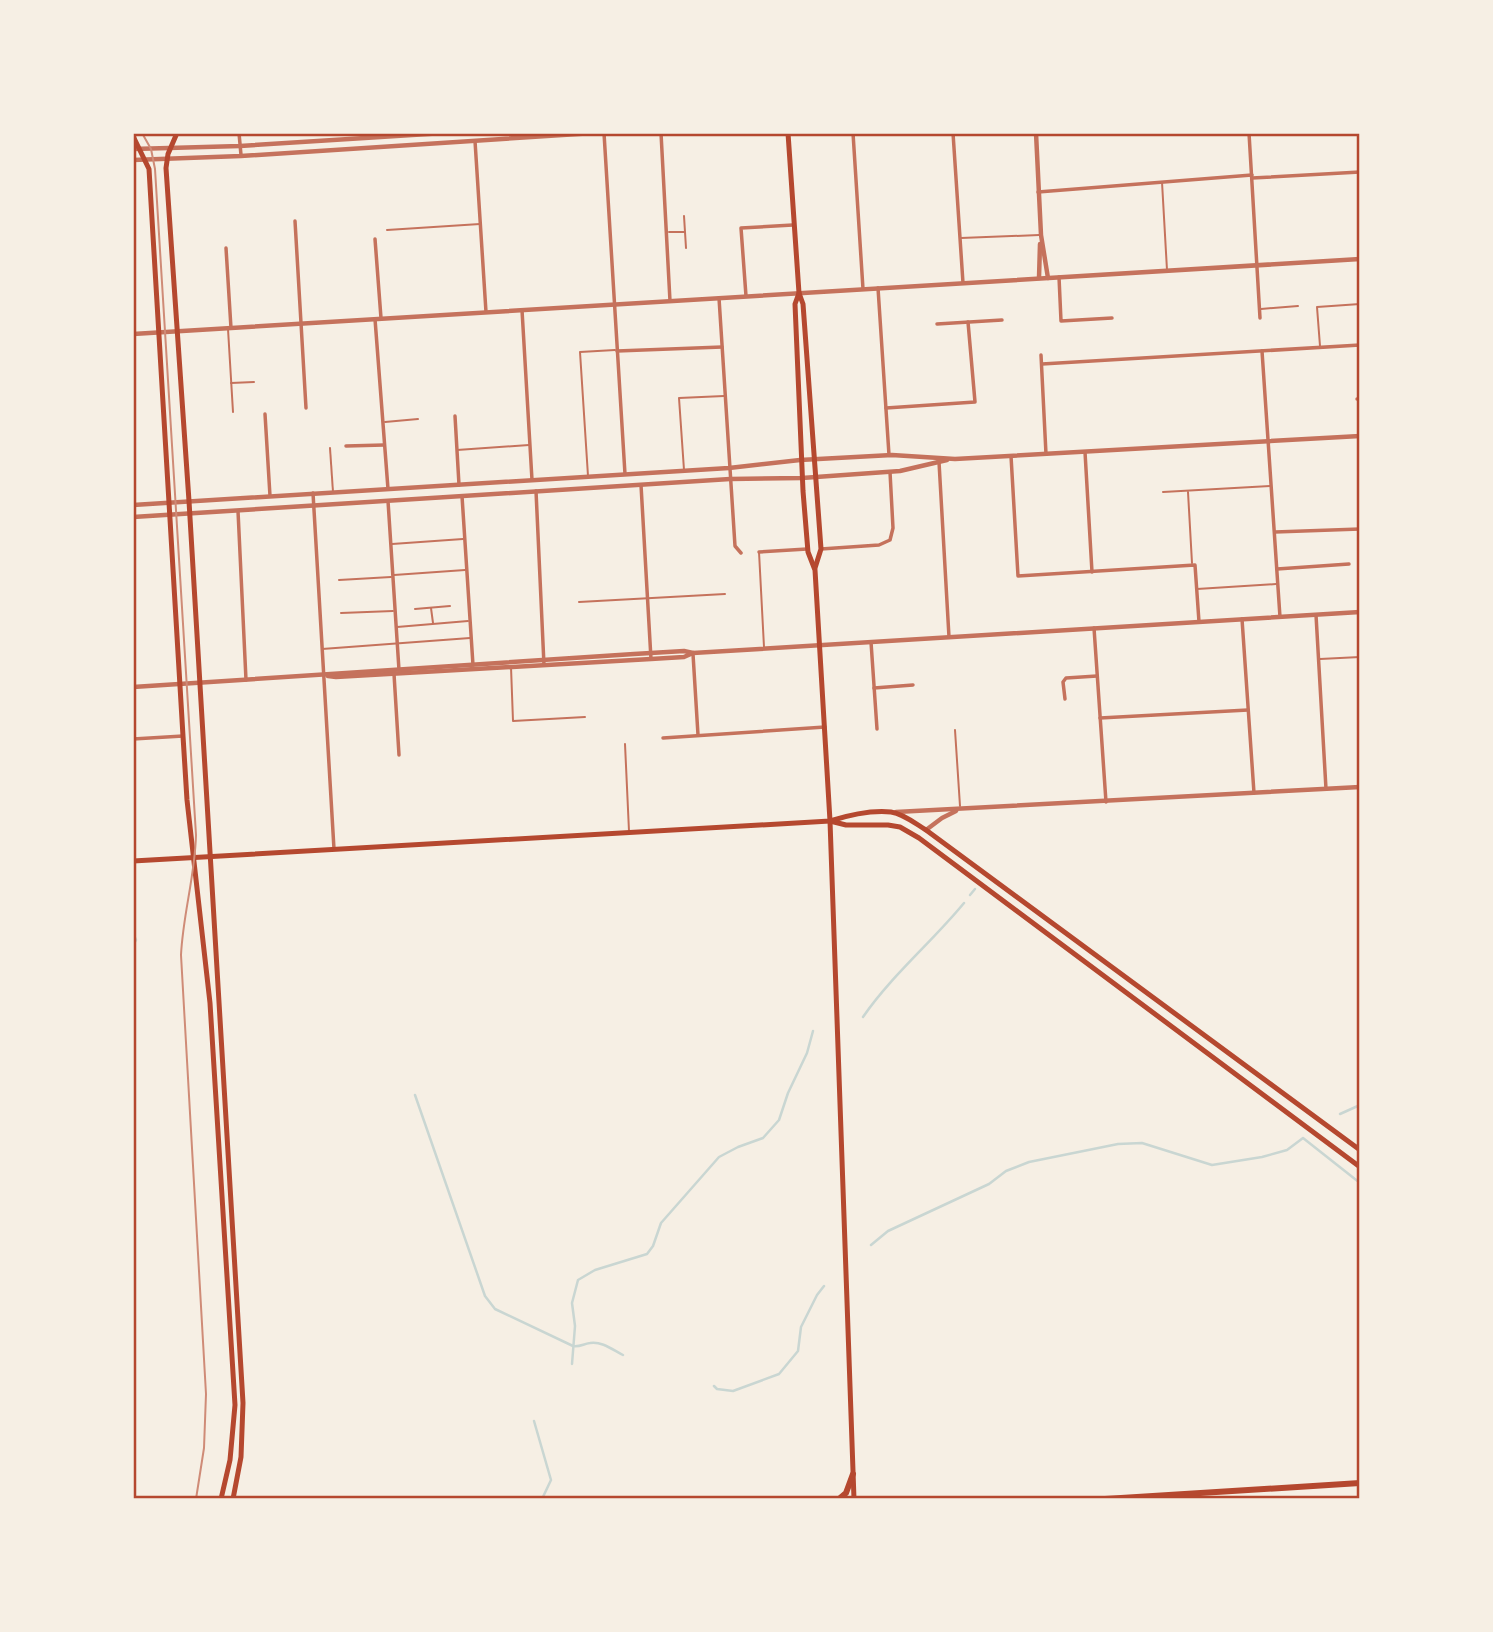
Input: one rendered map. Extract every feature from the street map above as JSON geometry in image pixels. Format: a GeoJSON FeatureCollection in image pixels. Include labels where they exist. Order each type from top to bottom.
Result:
{"type":"FeatureCollection","features":[{"type":"Feature","properties":{"kind":"highway"},"geometry":{"type":"LineString","coordinates":[[839,1499],[846,1493],[853,1474]]}},
{"type":"Feature","properties":{"kind":"highway"},"geometry":{"type":"LineString","coordinates":[[1107,1499],[1360,1483]]}},
{"type":"Feature","properties":{"kind":"highway"},"geometry":{"type":"LineString","coordinates":[[1233,1491],[1238,1499]]}},
{"type":"Feature","properties":{"kind":"main road"},"geometry":{"type":"LineString","coordinates":[[177,133],[167,159],[243,1403],[241,1457],[233,1499]]}},
{"type":"Feature","properties":{"kind":"main road"},"geometry":{"type":"LineString","coordinates":[[789,133],[799,293],[803,304],[821,549],[815,570]]}},
{"type":"Feature","properties":{"kind":"main road"},"geometry":{"type":"LineString","coordinates":[[133,136],[149,169],[183,736],[211,1003],[235,1405],[230,1460],[222,1499]]}},
{"type":"Feature","properties":{"kind":"main road"},"geometry":{"type":"LineString","coordinates":[[799,293],[795,304],[800,460],[807,549],[815,570],[831,821],[853,1499]]}},
{"type":"Feature","properties":{"kind":"main road"},"geometry":{"type":"LineString","coordinates":[[831,821],[851,814],[891,813],[926,830],[1360,1150]]}},
{"type":"Feature","properties":{"kind":"main road"},"geometry":{"type":"LineString","coordinates":[[133,861],[831,821],[849,825],[900,827],[998,896],[1360,1167]]}},
{"type":"Feature","properties":{"kind":"main road"},"geometry":{"type":"LineString","coordinates":[[919,838],[926,830]]}},
{"type":"Feature","properties":{"kind":"main road"},"geometry":{"type":"LineString","coordinates":[[998,896],[1004,888]]}},
{"type":"Feature","properties":{"kind":"main road"},"geometry":{"type":"LineString","coordinates":[[1273,1101],[1280,1092]]}},
{"type":"Feature","properties":{"kind":"main road"},"geometry":{"type":"LineString","coordinates":[[216,1097],[225,1096]]}},
{"type":"Feature","properties":{"kind":"street"},"geometry":{"type":"LineString","coordinates":[[239,133],[241,156]]}},
{"type":"Feature","properties":{"kind":"street"},"geometry":{"type":"LineString","coordinates":[[133,149],[240,146],[444,133]]}},
{"type":"Feature","properties":{"kind":"street"},"geometry":{"type":"LineString","coordinates":[[133,160],[241,156],[515,136],[594,133]]}},
{"type":"Feature","properties":{"kind":"street"},"geometry":{"type":"LineString","coordinates":[[604,133],[625,474]]}},
{"type":"Feature","properties":{"kind":"street"},"geometry":{"type":"LineString","coordinates":[[661,133],[670,301]]}},
{"type":"Feature","properties":{"kind":"street"},"geometry":{"type":"LineString","coordinates":[[853,133],[863,289]]}},
{"type":"Feature","properties":{"kind":"street"},"geometry":{"type":"LineString","coordinates":[[953,133],[963,283]]}},
{"type":"Feature","properties":{"kind":"street"},"geometry":{"type":"LineString","coordinates":[[1036,133],[1041,235],[1048,278]]}},
{"type":"Feature","properties":{"kind":"street"},"geometry":{"type":"LineString","coordinates":[[1249,133],[1260,318]]}},
{"type":"Feature","properties":{"kind":"street"},"geometry":{"type":"LineString","coordinates":[[475,141],[486,312]]}},
{"type":"Feature","properties":{"kind":"street"},"geometry":{"type":"LineString","coordinates":[[1038,192],[1162,181],[1360,172]]}},
{"type":"Feature","properties":{"kind":"street"},"geometry":{"type":"LineString","coordinates":[[295,221],[306,408]]}},
{"type":"Feature","properties":{"kind":"street"},"geometry":{"type":"LineString","coordinates":[[746,296],[741,228],[794,225]]}},
{"type":"Feature","properties":{"kind":"street"},"geometry":{"type":"LineString","coordinates":[[1039,278],[1041,235]]}},
{"type":"Feature","properties":{"kind":"street"},"geometry":{"type":"LineString","coordinates":[[375,239],[388,489]]}},
{"type":"Feature","properties":{"kind":"street"},"geometry":{"type":"LineString","coordinates":[[226,248],[230,328]]}},
{"type":"Feature","properties":{"kind":"street"},"geometry":{"type":"LineString","coordinates":[[133,334],[1360,259]]}},
{"type":"Feature","properties":{"kind":"street"},"geometry":{"type":"LineString","coordinates":[[1059,277],[1061,321],[1112,318]]}},
{"type":"Feature","properties":{"kind":"street"},"geometry":{"type":"LineString","coordinates":[[878,288],[889,455]]}},
{"type":"Feature","properties":{"kind":"street"},"geometry":{"type":"LineString","coordinates":[[719,298],[734,546],[741,553]]}},
{"type":"Feature","properties":{"kind":"street"},"geometry":{"type":"LineString","coordinates":[[522,310],[532,480]]}},
{"type":"Feature","properties":{"kind":"street"},"geometry":{"type":"LineString","coordinates":[[937,324],[1002,320]]}},
{"type":"Feature","properties":{"kind":"street"},"geometry":{"type":"LineString","coordinates":[[886,408],[975,402],[968,322]]}},
{"type":"Feature","properties":{"kind":"street"},"geometry":{"type":"LineString","coordinates":[[1042,364],[1360,345]]}},
{"type":"Feature","properties":{"kind":"street"},"geometry":{"type":"LineString","coordinates":[[617,351],[722,347]]}},
{"type":"Feature","properties":{"kind":"street"},"geometry":{"type":"LineString","coordinates":[[1262,351],[1280,617]]}},
{"type":"Feature","properties":{"kind":"street"},"geometry":{"type":"LineString","coordinates":[[1041,355],[1046,454]]}},
{"type":"Feature","properties":{"kind":"street"},"geometry":{"type":"LineString","coordinates":[[265,414],[270,496]]}},
{"type":"Feature","properties":{"kind":"street"},"geometry":{"type":"LineString","coordinates":[[454,416],[474,666]]}},
{"type":"Feature","properties":{"kind":"street"},"geometry":{"type":"LineString","coordinates":[[133,505],[729,468],[815,459],[889,455],[955,459],[1360,436]]}},
{"type":"Feature","properties":{"kind":"street"},"geometry":{"type":"LineString","coordinates":[[346,446],[384,444]]}},
{"type":"Feature","properties":{"kind":"street"},"geometry":{"type":"LineString","coordinates":[[1085,452],[1092,572]]}},
{"type":"Feature","properties":{"kind":"street"},"geometry":{"type":"LineString","coordinates":[[1011,456],[1018,576],[1195,565],[1199,622]]}},
{"type":"Feature","properties":{"kind":"street"},"geometry":{"type":"LineString","coordinates":[[133,517],[730,479],[802,478],[890,472],[955,459]]}},
{"type":"Feature","properties":{"kind":"street"},"geometry":{"type":"LineString","coordinates":[[939,462],[949,637]]}},
{"type":"Feature","properties":{"kind":"street"},"geometry":{"type":"LineString","coordinates":[[821,549],[879,545],[890,540],[893,528],[890,472]]}},
{"type":"Feature","properties":{"kind":"street"},"geometry":{"type":"LineString","coordinates":[[640,474],[651,656]]}},
{"type":"Feature","properties":{"kind":"street"},"geometry":{"type":"LineString","coordinates":[[536,491],[544,662]]}},
{"type":"Feature","properties":{"kind":"street"},"geometry":{"type":"LineString","coordinates":[[313,494],[334,849]]}},
{"type":"Feature","properties":{"kind":"street"},"geometry":{"type":"LineString","coordinates":[[388,501],[397,644],[399,755]]}},
{"type":"Feature","properties":{"kind":"street"},"geometry":{"type":"LineString","coordinates":[[238,510],[246,680]]}},
{"type":"Feature","properties":{"kind":"street"},"geometry":{"type":"LineString","coordinates":[[1275,532],[1360,528]]}},
{"type":"Feature","properties":{"kind":"street"},"geometry":{"type":"LineString","coordinates":[[759,552],[807,549]]}},
{"type":"Feature","properties":{"kind":"street"},"geometry":{"type":"LineString","coordinates":[[1277,569],[1349,564]]}},
{"type":"Feature","properties":{"kind":"street"},"geometry":{"type":"LineString","coordinates":[[133,687],[325,675],[336,672],[619,658],[684,651],[693,653],[1360,612]]}},
{"type":"Feature","properties":{"kind":"street"},"geometry":{"type":"LineString","coordinates":[[1316,615],[1326,789]]}},
{"type":"Feature","properties":{"kind":"street"},"geometry":{"type":"LineString","coordinates":[[1241,619],[1254,793]]}},
{"type":"Feature","properties":{"kind":"street"},"geometry":{"type":"LineString","coordinates":[[1094,628],[1106,802]]}},
{"type":"Feature","properties":{"kind":"street"},"geometry":{"type":"LineString","coordinates":[[871,642],[877,729]]}},
{"type":"Feature","properties":{"kind":"street"},"geometry":{"type":"LineString","coordinates":[[693,653],[698,735]]}},
{"type":"Feature","properties":{"kind":"street"},"geometry":{"type":"LineString","coordinates":[[1065,699],[1063,682],[1066,678],[1097,676]]}},
{"type":"Feature","properties":{"kind":"street"},"geometry":{"type":"LineString","coordinates":[[874,688],[913,685]]}},
{"type":"Feature","properties":{"kind":"street"},"geometry":{"type":"LineString","coordinates":[[1100,718],[1248,710]]}},
{"type":"Feature","properties":{"kind":"street"},"geometry":{"type":"LineString","coordinates":[[663,738],[825,727]]}},
{"type":"Feature","properties":{"kind":"street"},"geometry":{"type":"LineString","coordinates":[[133,739],[183,736]]}},
{"type":"Feature","properties":{"kind":"street"},"geometry":{"type":"LineString","coordinates":[[891,813],[1360,787]]}},
{"type":"Feature","properties":{"kind":"street"},"geometry":{"type":"LineString","coordinates":[[926,830],[942,818],[961,810]]}},
{"type":"Feature","properties":{"kind":"lane"},"geometry":{"type":"LineString","coordinates":[[1162,181],[1167,270]]}},
{"type":"Feature","properties":{"kind":"lane"},"geometry":{"type":"LineString","coordinates":[[684,216],[686,248]]}},
{"type":"Feature","properties":{"kind":"lane"},"geometry":{"type":"LineString","coordinates":[[387,230],[481,224]]}},
{"type":"Feature","properties":{"kind":"lane"},"geometry":{"type":"LineString","coordinates":[[666,232],[685,232]]}},
{"type":"Feature","properties":{"kind":"lane"},"geometry":{"type":"LineString","coordinates":[[960,238],[1041,235]]}},
{"type":"Feature","properties":{"kind":"lane"},"geometry":{"type":"LineString","coordinates":[[1320,347],[1317,307],[1360,304]]}},
{"type":"Feature","properties":{"kind":"lane"},"geometry":{"type":"LineString","coordinates":[[1260,309],[1298,306]]}},
{"type":"Feature","properties":{"kind":"lane"},"geometry":{"type":"LineString","coordinates":[[230,328],[233,412]]}},
{"type":"Feature","properties":{"kind":"lane"},"geometry":{"type":"LineString","coordinates":[[588,477],[580,352],[617,351]]}},
{"type":"Feature","properties":{"kind":"lane"},"geometry":{"type":"LineString","coordinates":[[231,383],[254,382]]}},
{"type":"Feature","properties":{"kind":"lane"},"geometry":{"type":"LineString","coordinates":[[684,471],[679,398],[725,396]]}},
{"type":"Feature","properties":{"kind":"lane"},"geometry":{"type":"LineString","coordinates":[[383,422],[418,419]]}},
{"type":"Feature","properties":{"kind":"lane"},"geometry":{"type":"LineString","coordinates":[[457,450],[530,445]]}},
{"type":"Feature","properties":{"kind":"lane"},"geometry":{"type":"LineString","coordinates":[[330,448],[333,492]]}},
{"type":"Feature","properties":{"kind":"lane"},"geometry":{"type":"LineString","coordinates":[[1163,492],[1272,486]]}},
{"type":"Feature","properties":{"kind":"lane"},"geometry":{"type":"LineString","coordinates":[[1188,491],[1192,566]]}},
{"type":"Feature","properties":{"kind":"lane"},"geometry":{"type":"LineString","coordinates":[[391,544],[464,539]]}},
{"type":"Feature","properties":{"kind":"lane"},"geometry":{"type":"LineString","coordinates":[[759,552],[765,648]]}},
{"type":"Feature","properties":{"kind":"lane"},"geometry":{"type":"LineString","coordinates":[[339,580],[467,569]]}},
{"type":"Feature","properties":{"kind":"lane"},"geometry":{"type":"LineString","coordinates":[[318,581],[324,581]]}},
{"type":"Feature","properties":{"kind":"lane"},"geometry":{"type":"LineString","coordinates":[[1196,589],[1278,584]]}},
{"type":"Feature","properties":{"kind":"lane"},"geometry":{"type":"LineString","coordinates":[[579,602],[725,594]]}},
{"type":"Feature","properties":{"kind":"lane"},"geometry":{"type":"LineString","coordinates":[[415,608],[450,606]]}},
{"type":"Feature","properties":{"kind":"lane"},"geometry":{"type":"LineString","coordinates":[[431,607],[433,624]]}},
{"type":"Feature","properties":{"kind":"lane"},"geometry":{"type":"LineString","coordinates":[[341,614],[395,610]]}},
{"type":"Feature","properties":{"kind":"lane"},"geometry":{"type":"LineString","coordinates":[[320,615],[326,615]]}},
{"type":"Feature","properties":{"kind":"lane"},"geometry":{"type":"LineString","coordinates":[[396,627],[470,621]]}},
{"type":"Feature","properties":{"kind":"lane"},"geometry":{"type":"LineString","coordinates":[[322,649],[471,638]]}},
{"type":"Feature","properties":{"kind":"lane"},"geometry":{"type":"LineString","coordinates":[[1318,659],[1360,657]]}},
{"type":"Feature","properties":{"kind":"lane"},"geometry":{"type":"LineString","coordinates":[[510,664],[513,721],[585,717]]}},
{"type":"Feature","properties":{"kind":"lane"},"geometry":{"type":"LineString","coordinates":[[955,730],[961,810]]}},
{"type":"Feature","properties":{"kind":"lane"},"geometry":{"type":"LineString","coordinates":[[625,744],[629,832]]}},
{"type":"Feature","properties":{"kind":"waterway"},"geometry":{"type":"LineString","coordinates":[[970,895],[975,889]]}},
{"type":"Feature","properties":{"kind":"waterway"},"geometry":{"type":"LineString","coordinates":[[863,1017],[964,903]]}},
{"type":"Feature","properties":{"kind":"waterway"},"geometry":{"type":"LineString","coordinates":[[133,933],[136,940],[133,946]]}},
{"type":"Feature","properties":{"kind":"waterway"},"geometry":{"type":"LineString","coordinates":[[572,1364],[575,1326],[572,1303],[578,1280],[595,1270],[647,1254],[653,1246],[661,1223],[719,1157],[763,1138],[779,1120],[788,1093],[807,1053],[813,1031]]}},
{"type":"Feature","properties":{"kind":"waterway"},"geometry":{"type":"LineString","coordinates":[[415,1095],[485,1296],[495,1309],[573,1346],[599,1343],[623,1355]]}},
{"type":"Feature","properties":{"kind":"waterway"},"geometry":{"type":"LineString","coordinates":[[1340,1114],[1360,1105]]}},
{"type":"Feature","properties":{"kind":"waterway"},"geometry":{"type":"LineString","coordinates":[[871,1245],[888,1231],[989,1184],[1006,1171],[1029,1162],[1118,1144],[1142,1143],[1212,1165],[1287,1150],[1303,1138],[1360,1183]]}},
{"type":"Feature","properties":{"kind":"waterway"},"geometry":{"type":"LineString","coordinates":[[714,1386],[717,1389],[733,1391],[779,1374],[798,1351],[801,1327],[824,1286]]}},
{"type":"Feature","properties":{"kind":"waterway"},"geometry":{"type":"LineString","coordinates":[[534,1421],[551,1480],[542,1499]]}},
{"type":"Feature","properties":{"kind":"tram line"},"geometry":{"type":"LineString","coordinates":[[142,133],[151,149],[155,169],[196,835],[181,955],[206,1394],[204,1448],[196,1499]]}}]}
